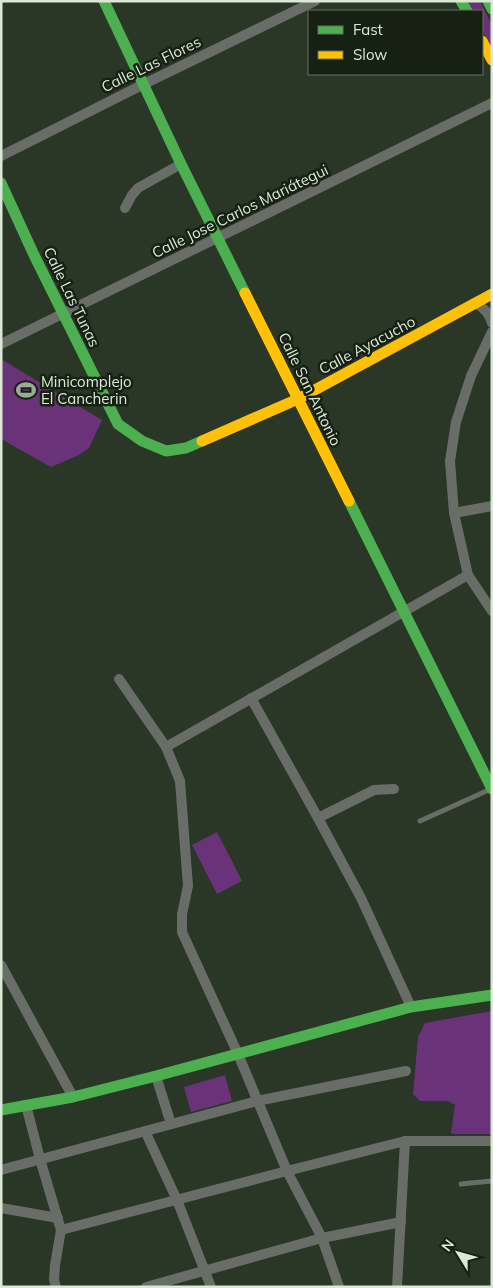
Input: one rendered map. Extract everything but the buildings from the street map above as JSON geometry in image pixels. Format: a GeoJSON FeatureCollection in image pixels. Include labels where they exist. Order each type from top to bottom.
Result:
{"type":"FeatureCollection","features":[{"type":"Feature","properties":{"kind":"street","name":"Calle San Antonio"},"geometry":{"type":"LineString","coordinates":[[104,1],[181,164],[492,789]]}},
{"type":"Feature","properties":{"kind":"street","name":"Calle Las Flores"},"geometry":{"type":"LineString","coordinates":[[1,156],[315,1]]}},
{"type":"Feature","properties":{"kind":"street"},"geometry":{"type":"LineString","coordinates":[[488,1],[492,9]]}},
{"type":"Feature","properties":{"kind":"street"},"geometry":{"type":"LineString","coordinates":[[483,43],[492,60]]}},
{"type":"Feature","properties":{"kind":"street","name":"Calle Jose Carlos Mariátegui"},"geometry":{"type":"LineString","coordinates":[[1,344],[492,103]]}},
{"type":"Feature","properties":{"kind":"street"},"geometry":{"type":"LineString","coordinates":[[124,208],[138,188],[181,164]]}},
{"type":"Feature","properties":{"kind":"street","name":"Calle Las Tunas"},"geometry":{"type":"LineString","coordinates":[[1,183],[118,424]]}},
{"type":"Feature","properties":{"kind":"street","name":"Calle Ayacucho"},"geometry":{"type":"LineString","coordinates":[[118,424],[142,441],[166,450],[186,448],[298,399],[492,294]]}},
{"type":"Feature","properties":{"kind":"street"},"geometry":{"type":"LineString","coordinates":[[475,304],[483,307],[492,323]]}},
{"type":"Feature","properties":{"kind":"street"},"geometry":{"type":"LineString","coordinates":[[492,332],[471,376],[456,422],[450,461],[454,513],[468,575],[492,611]]}},
{"type":"Feature","properties":{"kind":"street"},"geometry":{"type":"LineString","coordinates":[[454,513],[492,506]]}},
{"type":"Feature","properties":{"kind":"street"},"geometry":{"type":"LineString","coordinates":[[166,747],[468,575]]}},
{"type":"Feature","properties":{"kind":"street"},"geometry":{"type":"LineString","coordinates":[[119,679],[166,747],[180,781],[188,886],[182,914],[182,932],[238,1054],[287,1171],[322,1238],[339,1287]]}},
{"type":"Feature","properties":{"kind":"street"},"geometry":{"type":"LineString","coordinates":[[251,698],[360,898],[411,1007]]}},
{"type":"Feature","properties":{"kind":"street"},"geometry":{"type":"LineString","coordinates":[[318,818],[374,790],[394,789]]}},
{"type":"Feature","properties":{"kind":"street"},"geometry":{"type":"LineString","coordinates":[[1,965],[73,1097]]}},
{"type":"Feature","properties":{"kind":"street"},"geometry":{"type":"LineString","coordinates":[[1,1110],[73,1097],[411,1007],[492,995]]}},
{"type":"Feature","properties":{"kind":"street"},"geometry":{"type":"LineString","coordinates":[[1,1170],[257,1101],[406,1071]]}},
{"type":"Feature","properties":{"kind":"street"},"geometry":{"type":"LineString","coordinates":[[156,1076],[171,1124]]}},
{"type":"Feature","properties":{"kind":"street"},"geometry":{"type":"LineString","coordinates":[[26,1104],[40,1159],[62,1230],[54,1265],[56,1287]]}},
{"type":"Feature","properties":{"kind":"street"},"geometry":{"type":"LineString","coordinates":[[145,1131],[177,1200],[212,1287]]}},
{"type":"Feature","properties":{"kind":"street"},"geometry":{"type":"LineString","coordinates":[[397,1287],[405,1141]]}},
{"type":"Feature","properties":{"kind":"street"},"geometry":{"type":"LineString","coordinates":[[62,1230],[405,1141],[492,1141]]}},
{"type":"Feature","properties":{"kind":"street"},"geometry":{"type":"LineString","coordinates":[[1,1208],[58,1218]]}},
{"type":"Feature","properties":{"kind":"street"},"geometry":{"type":"LineString","coordinates":[[146,1287],[322,1238],[401,1222]]}},
{"type":"Feature","properties":{"kind":"lane"},"geometry":{"type":"LineString","coordinates":[[420,821],[492,789]]}},
{"type":"Feature","properties":{"kind":"lane"},"geometry":{"type":"LineString","coordinates":[[461,1184],[492,1181]]}},
{"type":"Feature","properties":{"kind":"shaded area"},"geometry":{"type":"Polygon","coordinates":[[[468,1],[480,1],[492,25],[492,49],[483,31],[483,10],[472,10],[468,1]]]}},
{"type":"Feature","properties":{"kind":"shaded area","name":"Minicomplejo El Cancherin"},"geometry":{"type":"Polygon","coordinates":[[[1,359],[102,420],[89,448],[79,455],[51,467],[1,439],[1,359]]]}},
{"type":"Feature","properties":{"kind":"shaded area"},"geometry":{"type":"Polygon","coordinates":[[[217,832],[242,881],[217,894],[192,845],[217,832]]]}},
{"type":"Feature","properties":{"kind":"shaded area"},"geometry":{"type":"Polygon","coordinates":[[[492,1011],[492,1134],[451,1133],[455,1105],[448,1101],[420,1101],[413,1094],[418,1037],[425,1023],[492,1011]]]}},
{"type":"Feature","properties":{"kind":"shaded area"},"geometry":{"type":"Polygon","coordinates":[[[225,1075],[232,1101],[191,1112],[184,1087],[225,1075]]]}},
{"type":"Feature","properties":{"kind":"traffic: fast"},"geometry":{"type":"LineString","coordinates":[[104,1],[181,164],[245,293]]}},
{"type":"Feature","properties":{"kind":"traffic: fast"},"geometry":{"type":"LineString","coordinates":[[461,1],[466,10]]}},
{"type":"Feature","properties":{"kind":"traffic: fast"},"geometry":{"type":"LineString","coordinates":[[488,1],[492,9]]}},
{"type":"Feature","properties":{"kind":"traffic: fast"},"geometry":{"type":"LineString","coordinates":[[1,183],[34,255],[118,424],[142,441],[166,451],[186,448],[202,441]]}},
{"type":"Feature","properties":{"kind":"traffic: fast"},"geometry":{"type":"LineString","coordinates":[[349,501],[492,789]]}},
{"type":"Feature","properties":{"kind":"traffic: fast"},"geometry":{"type":"LineString","coordinates":[[1,1110],[73,1097],[411,1007],[492,995]]}},
{"type":"Feature","properties":{"kind":"traffic: slow"},"geometry":{"type":"LineString","coordinates":[[483,43],[492,60]]}},
{"type":"Feature","properties":{"kind":"traffic: slow"},"geometry":{"type":"LineString","coordinates":[[245,293],[349,501]]}},
{"type":"Feature","properties":{"kind":"traffic: slow"},"geometry":{"type":"LineString","coordinates":[[202,441],[298,399],[492,294]]}},
{"type":"Feature","properties":{"kind":"place","name":"Minicomplejo El Cancherin"},"geometry":{"type":"Point","coordinates":[26,390]}}]}
